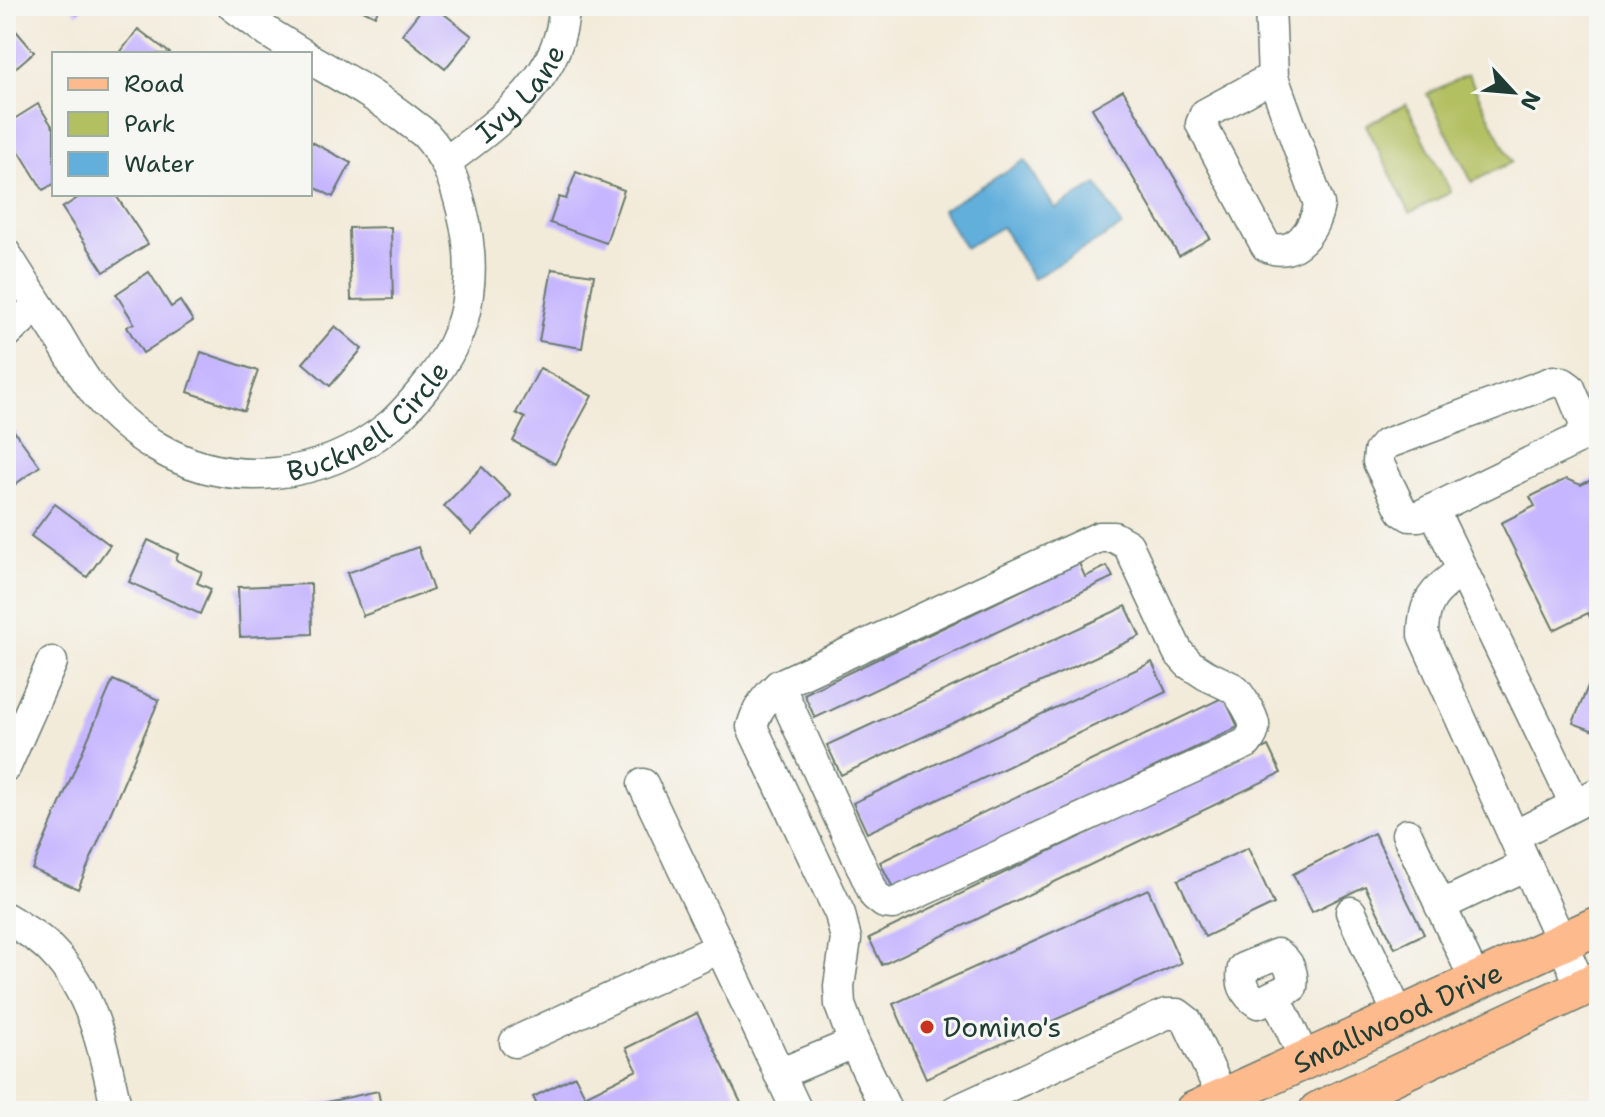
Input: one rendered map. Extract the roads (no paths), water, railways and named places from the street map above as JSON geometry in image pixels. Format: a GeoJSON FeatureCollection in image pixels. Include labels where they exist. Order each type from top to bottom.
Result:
{"type":"FeatureCollection","features":[{"type":"Feature","properties":{"kind":"main road","name":"Smallwood Drive"},"geometry":{"type":"LineString","coordinates":[[1209,1105],[1599,925]]}},
{"type":"Feature","properties":{"kind":"main road","name":"Smallwood Drive"},"geometry":{"type":"LineString","coordinates":[[1318,1111],[1590,984]]}},
{"type":"Feature","properties":{"kind":"street"},"geometry":{"type":"LineString","coordinates":[[233,6],[300,52]]}},
{"type":"Feature","properties":{"kind":"street","name":"Ivy Lane"},"geometry":{"type":"LineString","coordinates":[[446,162],[492,128],[531,90],[548,66],[558,44],[564,6]]}},
{"type":"Feature","properties":{"kind":"street"},"geometry":{"type":"LineString","coordinates":[[1270,6],[1273,77],[1319,204],[1318,216],[1306,237],[1284,251],[1275,251],[1266,246],[1201,124],[1205,114],[1273,77]]}},
{"type":"Feature","properties":{"kind":"street","name":"Bucknell Circle"},"geometry":{"type":"LineString","coordinates":[[6,254],[91,388],[124,423],[157,447],[187,461],[223,472],[258,475],[289,472],[335,457],[367,442],[391,425],[432,379],[447,357],[468,297],[470,266],[467,230],[446,162],[425,134],[375,97],[312,60]]}},
{"type":"Feature","properties":{"kind":"street"},"geometry":{"type":"LineString","coordinates":[[6,334],[38,305]]}},
{"type":"Feature","properties":{"kind":"street"},"geometry":{"type":"LineString","coordinates":[[1554,381],[1570,388],[1591,421],[1576,440],[1433,509],[1419,516],[1410,516],[1402,511],[1378,462],[1379,452],[1386,444],[1554,381]]}},
{"type":"Feature","properties":{"kind":"street"},"geometry":{"type":"LineString","coordinates":[[1433,509],[1462,570],[1587,799],[1514,836]]}},
{"type":"Feature","properties":{"kind":"street"},"geometry":{"type":"LineString","coordinates":[[779,685],[875,896],[884,903],[893,904],[1247,743],[1253,735],[1254,724],[1239,693],[1189,664],[1178,652],[1128,545],[1114,537],[1099,537],[779,685],[767,696],[757,710],[752,727],[840,914],[846,939],[839,986],[840,1005],[854,1043],[887,1111]]}},
{"type":"Feature","properties":{"kind":"street"},"geometry":{"type":"LineString","coordinates":[[1462,570],[1428,601],[1423,617],[1423,635],[1562,942],[1590,984]]}},
{"type":"Feature","properties":{"kind":"street"},"geometry":{"type":"LineString","coordinates":[[6,766],[52,662]]}},
{"type":"Feature","properties":{"kind":"street"},"geometry":{"type":"LineString","coordinates":[[643,784],[797,1111]]}},
{"type":"Feature","properties":{"kind":"street"},"geometry":{"type":"LineString","coordinates":[[1407,834],[1476,982]]}},
{"type":"Feature","properties":{"kind":"street"},"geometry":{"type":"LineString","coordinates":[[1440,906],[1526,865]]}},
{"type":"Feature","properties":{"kind":"street"},"geometry":{"type":"LineString","coordinates":[[1351,912],[1399,1016]]}},
{"type":"Feature","properties":{"kind":"street"},"geometry":{"type":"LineString","coordinates":[[6,918],[51,949],[69,970],[84,996],[99,1031],[117,1111]]}},
{"type":"Feature","properties":{"kind":"street"},"geometry":{"type":"LineString","coordinates":[[515,1042],[720,948]]}},
{"type":"Feature","properties":{"kind":"street"},"geometry":{"type":"LineString","coordinates":[[1275,995],[1305,1060]]}},
{"type":"Feature","properties":{"kind":"street"},"geometry":{"type":"LineString","coordinates":[[955,1111],[1166,1014],[1178,1014],[1187,1021],[1209,1105]]}},
{"type":"Feature","properties":{"kind":"street"},"geometry":{"type":"LineString","coordinates":[[779,1074],[854,1043]]}},
{"type":"Feature","properties":{"kind":"water"},"geometry":{"type":"Polygon","coordinates":[[[1025,160],[1055,209],[1097,184],[1122,226],[1033,279],[1002,227],[965,248],[942,210],[1025,160]]]}},
{"type":"Feature","properties":{"kind":"place","name":"Domino's"},"geometry":{"type":"Point","coordinates":[927,1027]}}]}
